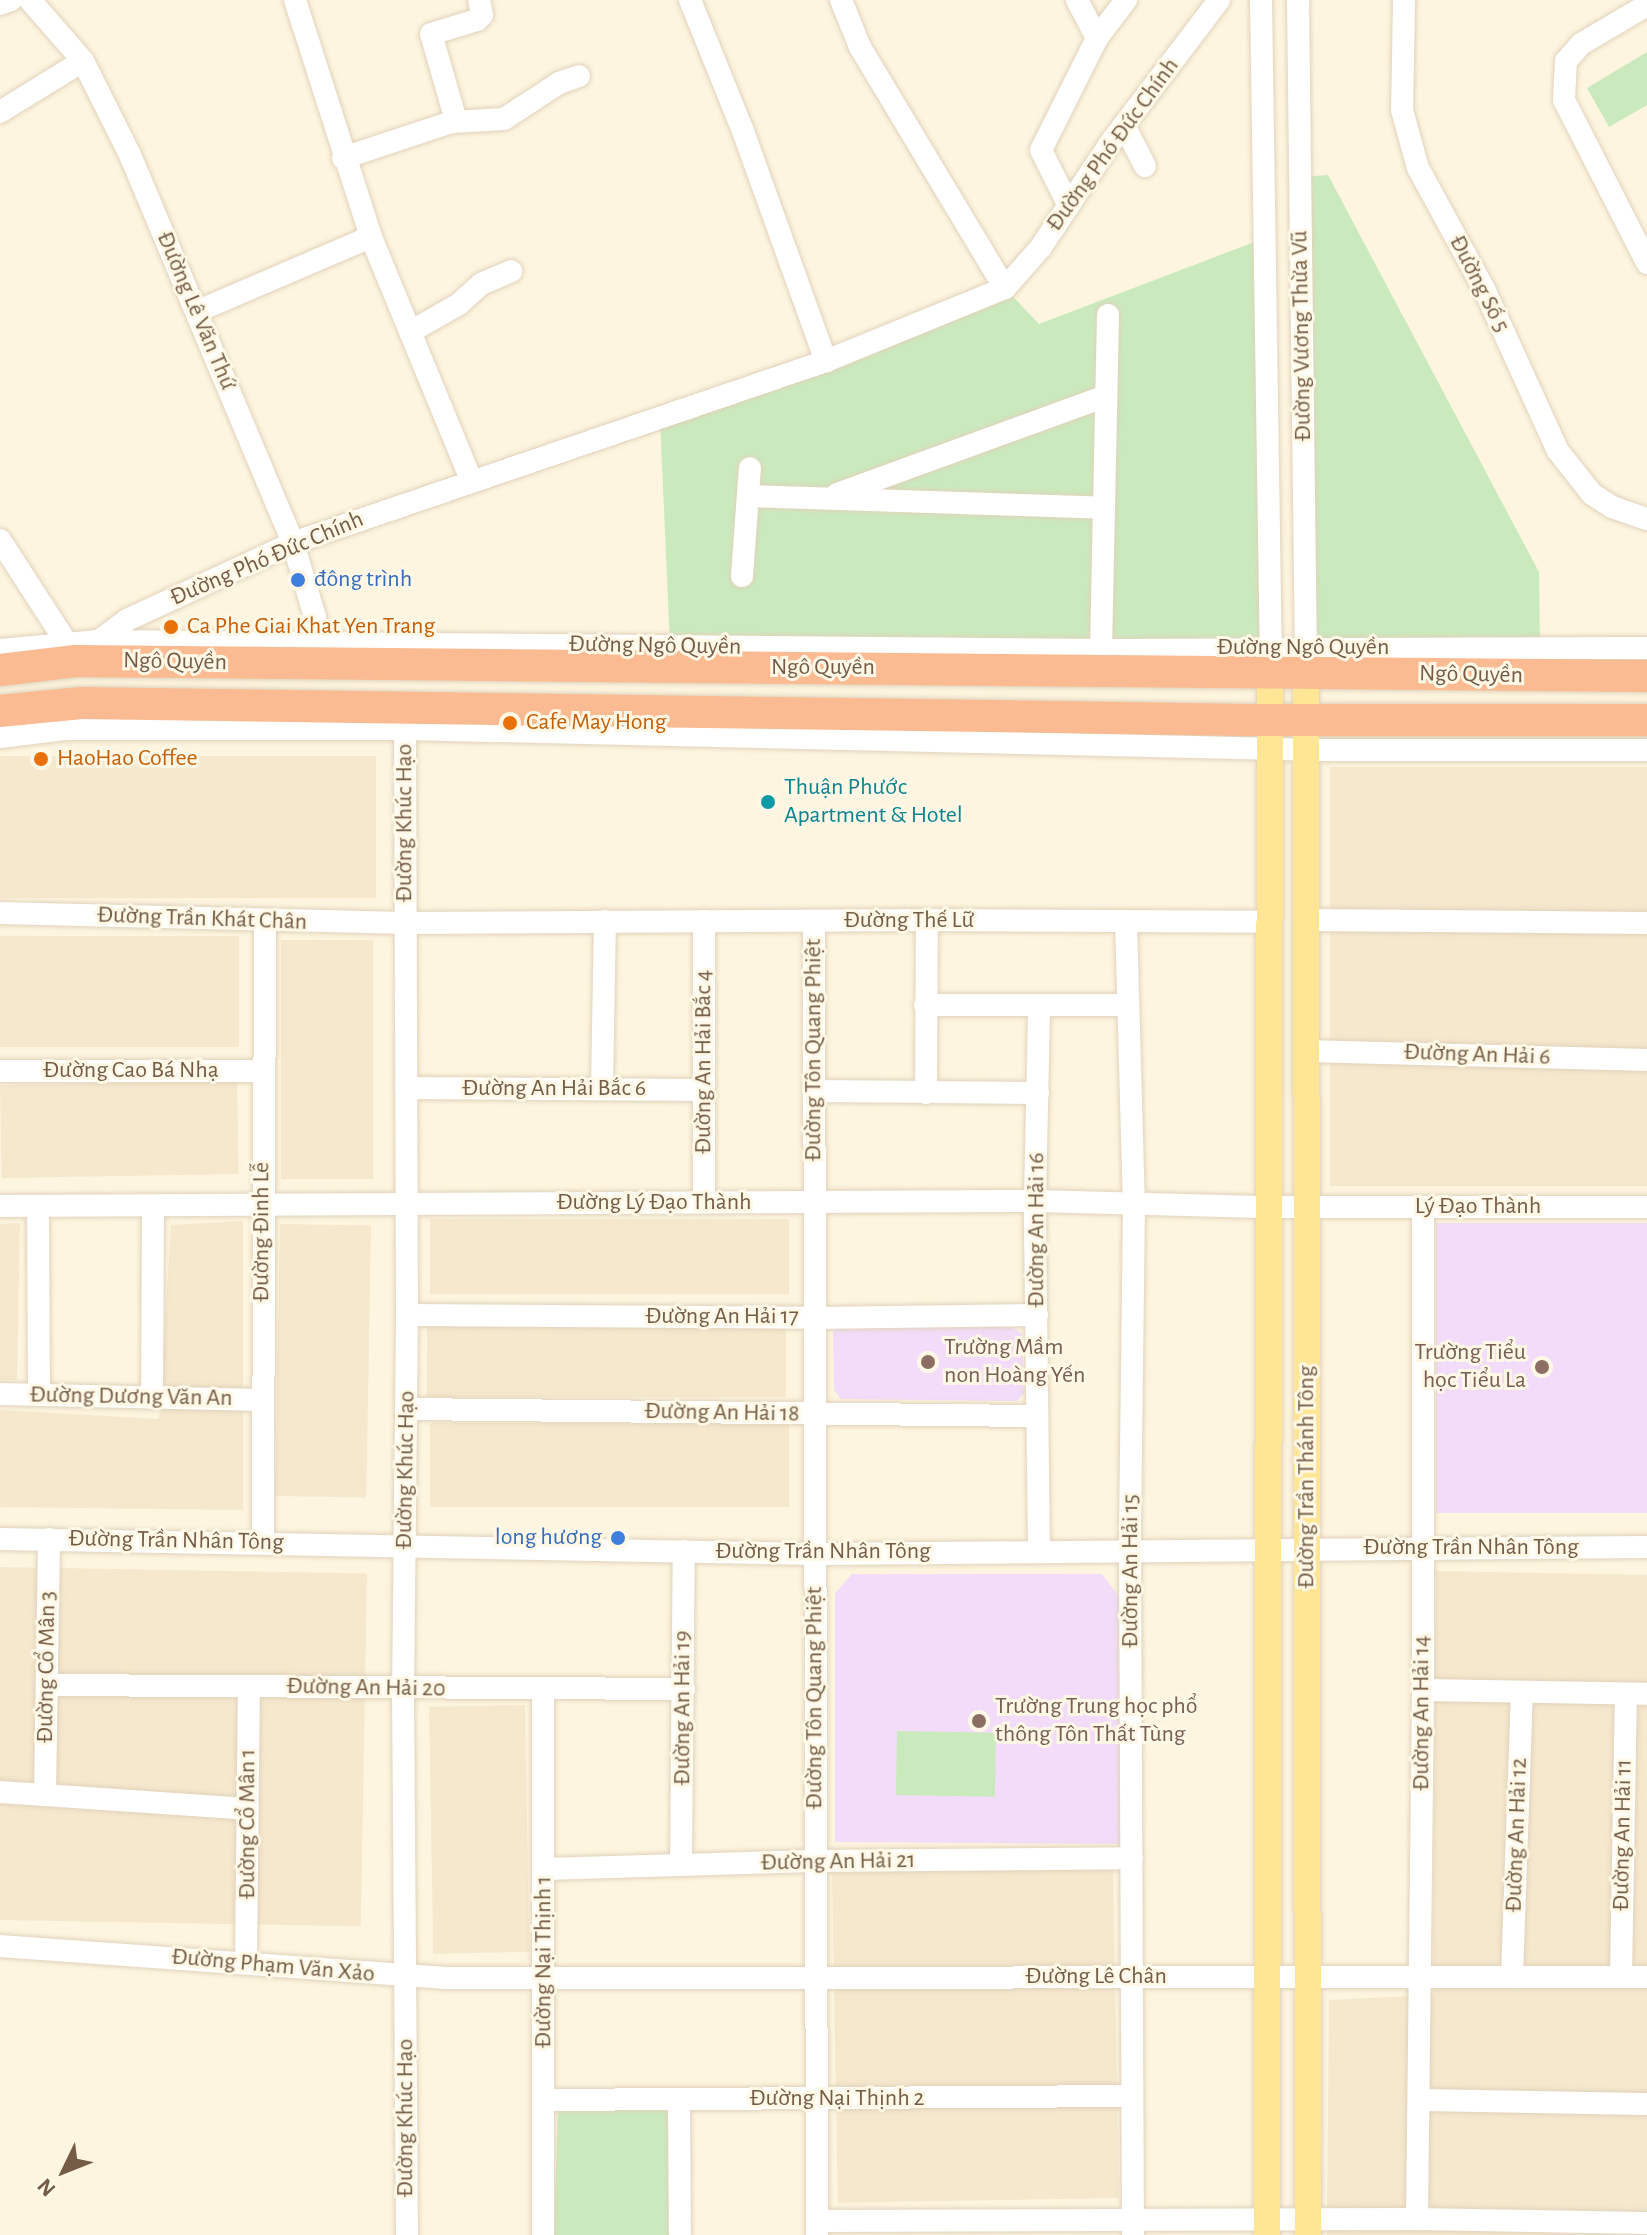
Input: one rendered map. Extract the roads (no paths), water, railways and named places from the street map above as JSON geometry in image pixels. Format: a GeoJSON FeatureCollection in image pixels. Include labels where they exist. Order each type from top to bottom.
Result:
{"type":"FeatureCollection","features":[{"type":"Feature","properties":{"kind":"highway","name":"Ngô Quyền"},"geometry":{"type":"LineString","coordinates":[[0,670],[80,648],[1306,660],[1647,676]]}},
{"type":"Feature","properties":{"kind":"highway","name":"Ngô Quyền"},"geometry":{"type":"LineString","coordinates":[[0,711],[82,703],[405,718],[1269,734],[1647,720]]}},
{"type":"Feature","properties":{"kind":"main road","name":"Đường Trần Thánh Tông"},"geometry":{"type":"LineString","coordinates":[[1267,2228],[1265,1978],[1271,660]]}},
{"type":"Feature","properties":{"kind":"main road","name":"Đường Trần Thánh Tông"},"geometry":{"type":"LineString","coordinates":[[1306,660],[1308,2228]]}},
{"type":"Feature","properties":{"kind":"street"},"geometry":{"type":"LineString","coordinates":[[0,4],[11,0]]}},
{"type":"Feature","properties":{"kind":"street","name":"Đường Lê Văn Thứ"},"geometry":{"type":"LineString","coordinates":[[30,0],[83,61],[130,155],[293,543],[315,617],[316,643]]}},
{"type":"Feature","properties":{"kind":"street"},"geometry":{"type":"LineString","coordinates":[[295,0],[343,158],[371,237],[471,480]]}},
{"type":"Feature","properties":{"kind":"street"},"geometry":{"type":"LineString","coordinates":[[452,122],[455,117],[431,34],[477,20],[482,15],[479,0]]}},
{"type":"Feature","properties":{"kind":"street"},"geometry":{"type":"LineString","coordinates":[[690,0],[743,131],[826,361]]}},
{"type":"Feature","properties":{"kind":"street"},"geometry":{"type":"LineString","coordinates":[[841,0],[860,47],[1005,288]]}},
{"type":"Feature","properties":{"kind":"street"},"geometry":{"type":"LineString","coordinates":[[1077,0],[1097,38]]}},
{"type":"Feature","properties":{"kind":"street"},"geometry":{"type":"LineString","coordinates":[[1068,204],[1041,150],[1097,38],[1126,0]]}},
{"type":"Feature","properties":{"kind":"street","name":"Đường Phó Đức Chính"},"geometry":{"type":"LineString","coordinates":[[80,648],[127,620],[293,543],[826,361],[973,304],[1005,288],[1041,247],[1124,125],[1219,0]]}},
{"type":"Feature","properties":{"kind":"street","name":"Đường Vương Thừa Vũ"},"geometry":{"type":"LineString","coordinates":[[1261,0],[1271,660]]}},
{"type":"Feature","properties":{"kind":"street","name":"Đường Vương Thừa Vũ"},"geometry":{"type":"LineString","coordinates":[[1298,0],[1306,660]]}},
{"type":"Feature","properties":{"kind":"street","name":"Đường Số 5"},"geometry":{"type":"LineString","coordinates":[[1404,0],[1402,110],[1418,168],[1485,291],[1558,451],[1592,494],[1612,507],[1647,519]]}},
{"type":"Feature","properties":{"kind":"street"},"geometry":{"type":"LineString","coordinates":[[1647,5],[1581,44],[1566,61],[1564,100],[1647,263]]}},
{"type":"Feature","properties":{"kind":"street"},"geometry":{"type":"LineString","coordinates":[[0,112],[83,61]]}},
{"type":"Feature","properties":{"kind":"street"},"geometry":{"type":"LineString","coordinates":[[343,158],[452,122],[504,119],[559,83],[579,76]]}},
{"type":"Feature","properties":{"kind":"street"},"geometry":{"type":"LineString","coordinates":[[1124,125],[1145,166]]}},
{"type":"Feature","properties":{"kind":"street"},"geometry":{"type":"LineString","coordinates":[[198,311],[371,237]]}},
{"type":"Feature","properties":{"kind":"street"},"geometry":{"type":"LineString","coordinates":[[410,332],[459,304],[481,284],[511,271]]}},
{"type":"Feature","properties":{"kind":"street"},"geometry":{"type":"LineString","coordinates":[[1101,650],[1108,315]]}},
{"type":"Feature","properties":{"kind":"street"},"geometry":{"type":"LineString","coordinates":[[825,499],[1106,396]]}},
{"type":"Feature","properties":{"kind":"street"},"geometry":{"type":"LineString","coordinates":[[742,576],[750,468]]}},
{"type":"Feature","properties":{"kind":"street"},"geometry":{"type":"LineString","coordinates":[[748,496],[1104,508]]}},
{"type":"Feature","properties":{"kind":"street"},"geometry":{"type":"LineString","coordinates":[[0,540],[80,648]]}},
{"type":"Feature","properties":{"kind":"street","name":"Đường Ngô Quyền"},"geometry":{"type":"LineString","coordinates":[[0,650],[316,643],[1101,650],[1271,660]]}},
{"type":"Feature","properties":{"kind":"street","name":"Đường Ngô Quyền"},"geometry":{"type":"LineString","coordinates":[[1306,660],[1647,648]]}},
{"type":"Feature","properties":{"kind":"street"},"geometry":{"type":"LineString","coordinates":[[0,737],[65,729],[405,718]]}},
{"type":"Feature","properties":{"kind":"street","name":"Đường Khúc Hạo"},"geometry":{"type":"LineString","coordinates":[[405,718],[407,1409],[403,1689],[407,2235]]}},
{"type":"Feature","properties":{"kind":"street"},"geometry":{"type":"LineString","coordinates":[[1305,734],[1647,750]]}},
{"type":"Feature","properties":{"kind":"street","name":"Đường Trần Khát Chân"},"geometry":{"type":"LineString","coordinates":[[0,913],[405,923]]}},
{"type":"Feature","properties":{"kind":"street"},"geometry":{"type":"LineString","coordinates":[[926,1093],[927,920]]}},
{"type":"Feature","properties":{"kind":"street"},"geometry":{"type":"LineString","coordinates":[[1306,920],[1647,923]]}},
{"type":"Feature","properties":{"kind":"street","name":"Đường Đinh Lễ"},"geometry":{"type":"LineString","coordinates":[[263,1542],[265,921]]}},
{"type":"Feature","properties":{"kind":"street"},"geometry":{"type":"LineString","coordinates":[[602,1089],[605,921]]}},
{"type":"Feature","properties":{"kind":"street","name":"Đường An Hải Bắc 4"},"geometry":{"type":"LineString","coordinates":[[704,921],[704,1202]]}},
{"type":"Feature","properties":{"kind":"street","name":"Đường Tôn Quang Phiệt"},"geometry":{"type":"LineString","coordinates":[[814,921],[814,1981],[817,2228]]}},
{"type":"Feature","properties":{"kind":"street","name":"Đường An Hải 15"},"geometry":{"type":"LineString","coordinates":[[1126,921],[1134,1205],[1130,1550],[1133,2228]]}},
{"type":"Feature","properties":{"kind":"street","name":"Đường Thế Lữ"},"geometry":{"type":"LineString","coordinates":[[405,923],[1269,922]]}},
{"type":"Feature","properties":{"kind":"street"},"geometry":{"type":"LineString","coordinates":[[925,1005],[1128,1005]]}},
{"type":"Feature","properties":{"kind":"street","name":"Đường An Hải 16"},"geometry":{"type":"LineString","coordinates":[[1039,1005],[1035,1201],[1039,1551]]}},
{"type":"Feature","properties":{"kind":"street","name":"Đường An Hải 6"},"geometry":{"type":"LineString","coordinates":[[1307,1051],[1647,1060]]}},
{"type":"Feature","properties":{"kind":"street","name":"Đường Cao Bá Nhạ"},"geometry":{"type":"LineString","coordinates":[[0,1071],[263,1071]]}},
{"type":"Feature","properties":{"kind":"street","name":"Đường An Hải Bắc 6"},"geometry":{"type":"LineString","coordinates":[[406,1088],[703,1090]]}},
{"type":"Feature","properties":{"kind":"street"},"geometry":{"type":"LineString","coordinates":[[814,1091],[1038,1093]]}},
{"type":"Feature","properties":{"kind":"street","name":"Đường Lý Đạo Thành"},"geometry":{"type":"LineString","coordinates":[[0,1206],[1035,1201],[1270,1207],[1308,1205]]}},
{"type":"Feature","properties":{"kind":"street","name":"Lý Đạo Thành"},"geometry":{"type":"LineString","coordinates":[[1308,1205],[1647,1207]]}},
{"type":"Feature","properties":{"kind":"street"},"geometry":{"type":"LineString","coordinates":[[38,1207],[39,1394]]}},
{"type":"Feature","properties":{"kind":"street"},"geometry":{"type":"LineString","coordinates":[[152,1398],[153,1207]]}},
{"type":"Feature","properties":{"kind":"street","name":"Đường An Hải 14"},"geometry":{"type":"LineString","coordinates":[[1417,2219],[1423,1690],[1423,1207]]}},
{"type":"Feature","properties":{"kind":"street","name":"Đường An Hải 17"},"geometry":{"type":"LineString","coordinates":[[407,1315],[814,1318],[1037,1315]]}},
{"type":"Feature","properties":{"kind":"street","name":"Đường Dương Văn An"},"geometry":{"type":"LineString","coordinates":[[0,1394],[262,1400]]}},
{"type":"Feature","properties":{"kind":"street","name":"Đường An Hải 18"},"geometry":{"type":"LineString","coordinates":[[407,1409],[1037,1416]]}},
{"type":"Feature","properties":{"kind":"street","name":"Đường Trần Nhân Tông"},"geometry":{"type":"LineString","coordinates":[[0,1539],[405,1544],[816,1554],[1647,1547]]}},
{"type":"Feature","properties":{"kind":"street","name":"Đường Cổ Mân 3"},"geometry":{"type":"LineString","coordinates":[[45,1794],[49,1539]]}},
{"type":"Feature","properties":{"kind":"street","name":"Đường An Hải 19"},"geometry":{"type":"LineString","coordinates":[[681,1865],[684,1551]]}},
{"type":"Feature","properties":{"kind":"street","name":"Đường An Hải 20"},"geometry":{"type":"LineString","coordinates":[[48,1685],[684,1689]]}},
{"type":"Feature","properties":{"kind":"street","name":"Đường Cổ Mân 1"},"geometry":{"type":"LineString","coordinates":[[246,1961],[249,1686]]}},
{"type":"Feature","properties":{"kind":"street","name":"Đường Nại Thịnh 1"},"geometry":{"type":"LineString","coordinates":[[543,1689],[546,1980],[543,2235]]}},
{"type":"Feature","properties":{"kind":"street"},"geometry":{"type":"LineString","coordinates":[[1423,1690],[1636,1694]]}},
{"type":"Feature","properties":{"kind":"street","name":"Đường An Hải 12"},"geometry":{"type":"LineString","coordinates":[[1512,1977],[1522,1692]]}},
{"type":"Feature","properties":{"kind":"street","name":"Đường An Hải 11"},"geometry":{"type":"LineString","coordinates":[[1621,1976],[1636,1694]]}},
{"type":"Feature","properties":{"kind":"street"},"geometry":{"type":"LineString","coordinates":[[0,1792],[247,1809]]}},
{"type":"Feature","properties":{"kind":"street","name":"Đường An Hải 21"},"geometry":{"type":"LineString","coordinates":[[545,1869],[814,1861],[1132,1858]]}},
{"type":"Feature","properties":{"kind":"street","name":"Đường Phạm Văn Xảo"},"geometry":{"type":"LineString","coordinates":[[0,1946],[246,1961],[405,1977],[546,1980]]}},
{"type":"Feature","properties":{"kind":"street","name":"Đường Lê Chân"},"geometry":{"type":"LineString","coordinates":[[546,1980],[814,1981],[1132,1976],[1647,1977]]}},
{"type":"Feature","properties":{"kind":"street","name":"Đường Nại Thịnh 2"},"geometry":{"type":"LineString","coordinates":[[543,2100],[1131,2096]]}},
{"type":"Feature","properties":{"kind":"street"},"geometry":{"type":"LineString","coordinates":[[679,2099],[680,2235]]}},
{"type":"Feature","properties":{"kind":"street"},"geometry":{"type":"LineString","coordinates":[[1419,2100],[1647,2104]]}},
{"type":"Feature","properties":{"kind":"street"},"geometry":{"type":"LineString","coordinates":[[817,2228],[1308,2228],[1417,2219],[1647,2223]]}},
{"type":"Feature","properties":{"kind":"place","name":"đông trình"},"geometry":{"type":"Point","coordinates":[298,580]}},
{"type":"Feature","properties":{"kind":"place","name":"Ca Phe Giai Khat Yen Trang"},"geometry":{"type":"Point","coordinates":[171,627]}},
{"type":"Feature","properties":{"kind":"place","name":"Cafe May Hong"},"geometry":{"type":"Point","coordinates":[510,723]}},
{"type":"Feature","properties":{"kind":"place","name":"HaoHao Coffee"},"geometry":{"type":"Point","coordinates":[41,759]}},
{"type":"Feature","properties":{"kind":"place","name":"Thuận Phước Apartment & Hotel"},"geometry":{"type":"Point","coordinates":[768,802]}},
{"type":"Feature","properties":{"kind":"place","name":"Trường Mầm non Hoàng Yến"},"geometry":{"type":"Point","coordinates":[928,1362]}},
{"type":"Feature","properties":{"kind":"place","name":"Trường Tiểu học Tiểu La"},"geometry":{"type":"Point","coordinates":[1542,1367]}},
{"type":"Feature","properties":{"kind":"place","name":"long hương"},"geometry":{"type":"Point","coordinates":[618,1538]}},
{"type":"Feature","properties":{"kind":"place","name":"Trường Trung học phổ thông Tôn Thất Tùng"},"geometry":{"type":"Point","coordinates":[979,1721]}}]}
